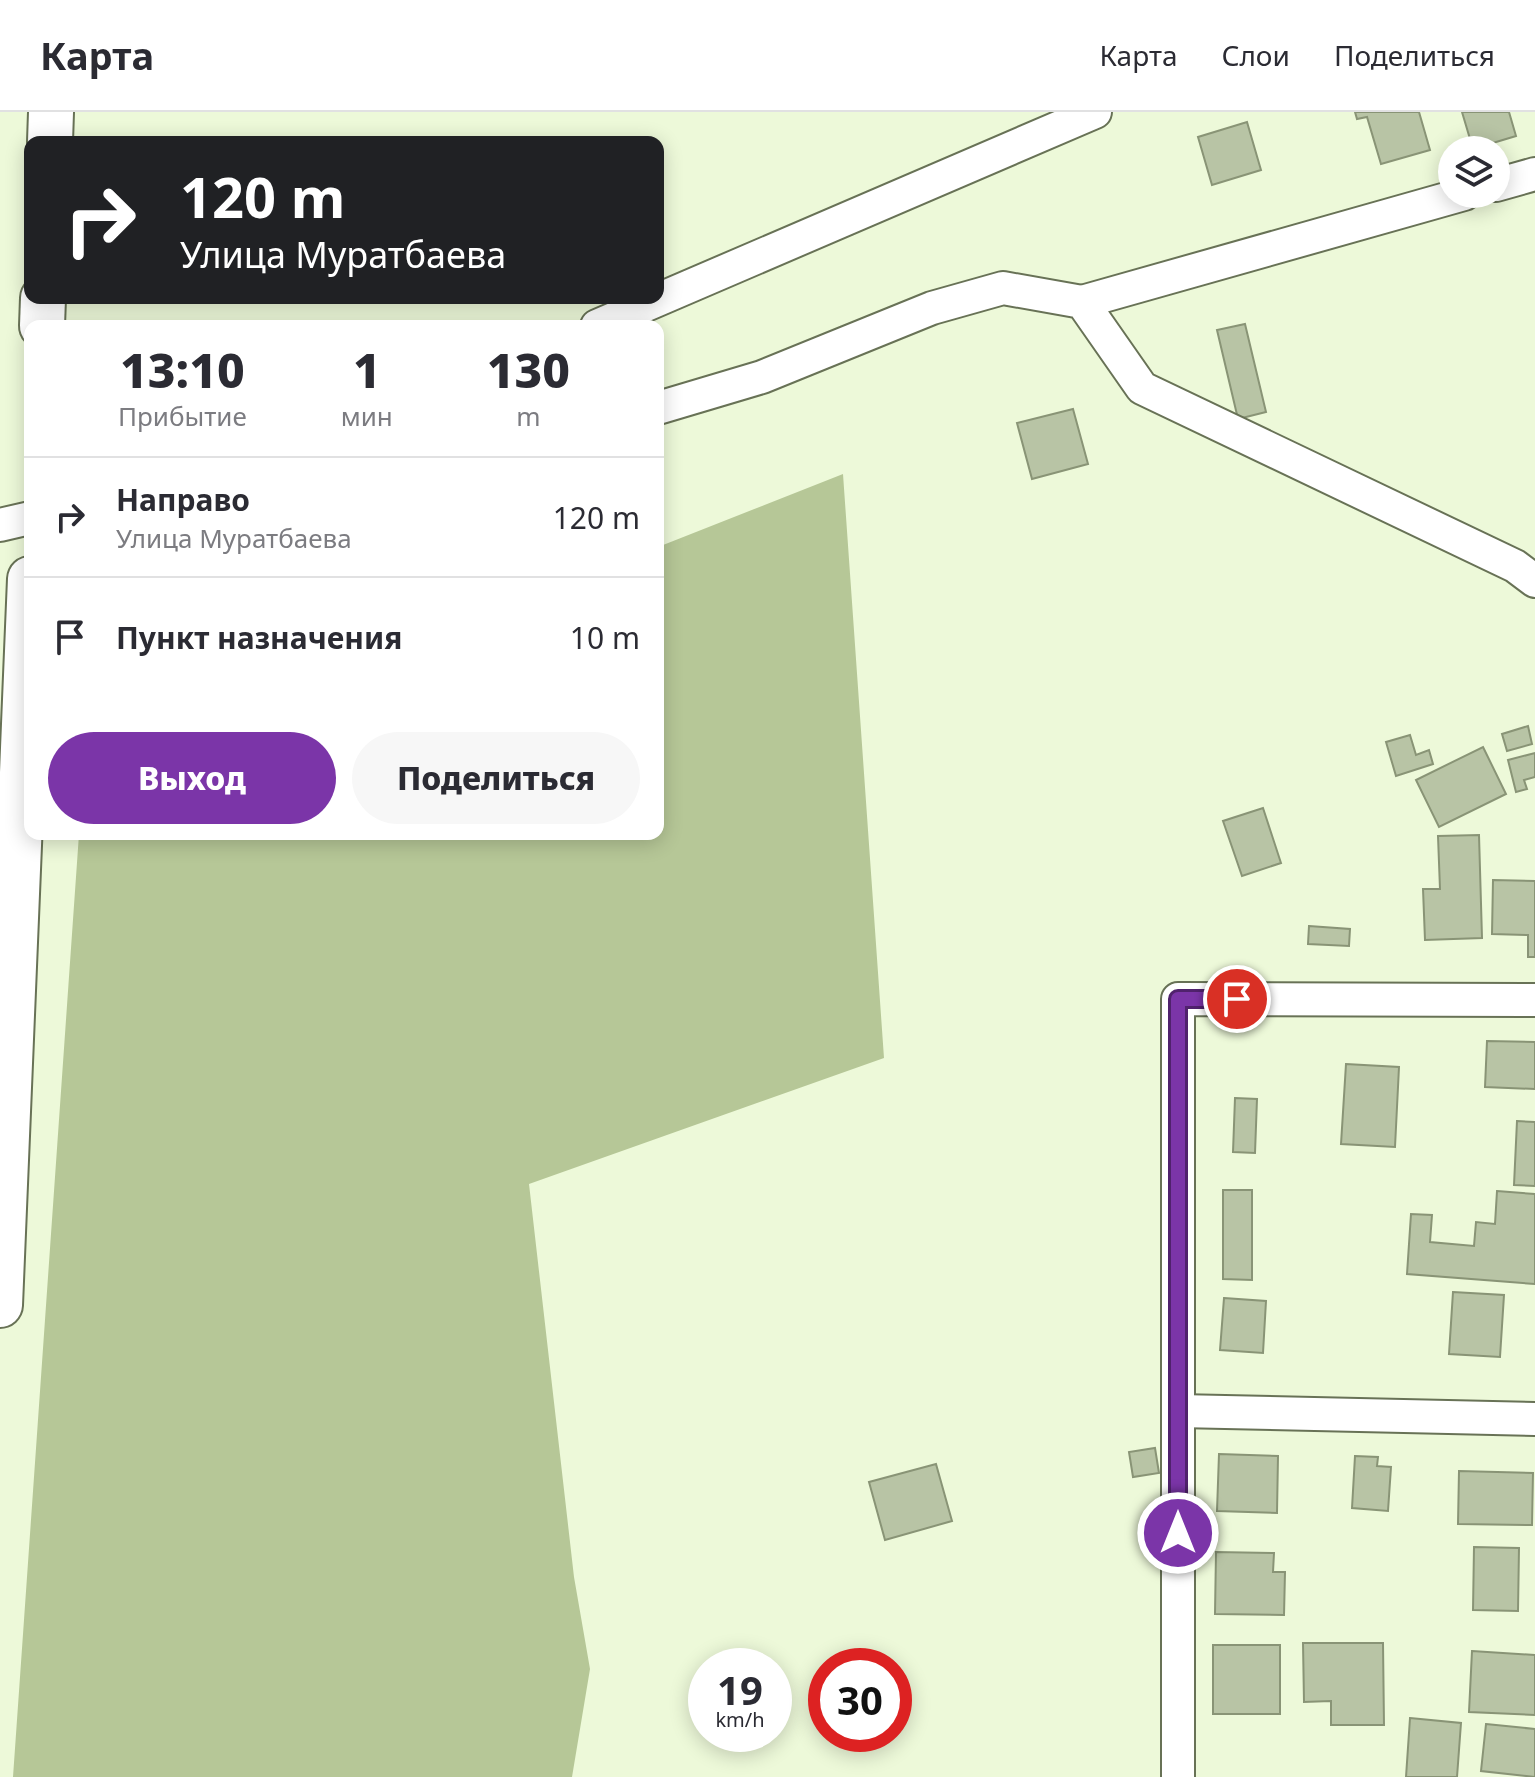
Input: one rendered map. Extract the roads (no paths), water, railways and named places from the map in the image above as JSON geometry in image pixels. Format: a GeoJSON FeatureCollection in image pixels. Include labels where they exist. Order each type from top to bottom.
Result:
{"type":"FeatureCollection","features":[{"type":"Feature","properties":{"kind":"street"},"geometry":{"type":"LineString","coordinates":[[50,136],[51,112]]}},
{"type":"Feature","properties":{"kind":"street"},"geometry":{"type":"LineString","coordinates":[[664,297],[1095,112]]}},
{"type":"Feature","properties":{"kind":"street"},"geometry":{"type":"LineString","coordinates":[[1510,181],[1535,174]]}},
{"type":"Feature","properties":{"kind":"street"},"geometry":{"type":"LineString","coordinates":[[664,406],[762,377],[932,308],[1003,288],[1082,302],[1438,201]]}},
{"type":"Feature","properties":{"kind":"street"},"geometry":{"type":"LineString","coordinates":[[1082,302],[1142,388],[1515,566],[1535,581]]}},
{"type":"Feature","properties":{"kind":"street"},"geometry":{"type":"LineString","coordinates":[[611,320],[648,304]]}},
{"type":"Feature","properties":{"kind":"street"},"geometry":{"type":"LineString","coordinates":[[0,525],[24,519]]}},
{"type":"Feature","properties":{"kind":"street"},"geometry":{"type":"LineString","coordinates":[[0,1305],[24,724]]}},
{"type":"Feature","properties":{"kind":"street"},"geometry":{"type":"LineString","coordinates":[[1178,1777],[1178,999],[1535,1000]]}},
{"type":"Feature","properties":{"kind":"street"},"geometry":{"type":"LineString","coordinates":[[1178,1411],[1535,1419]]}}]}
